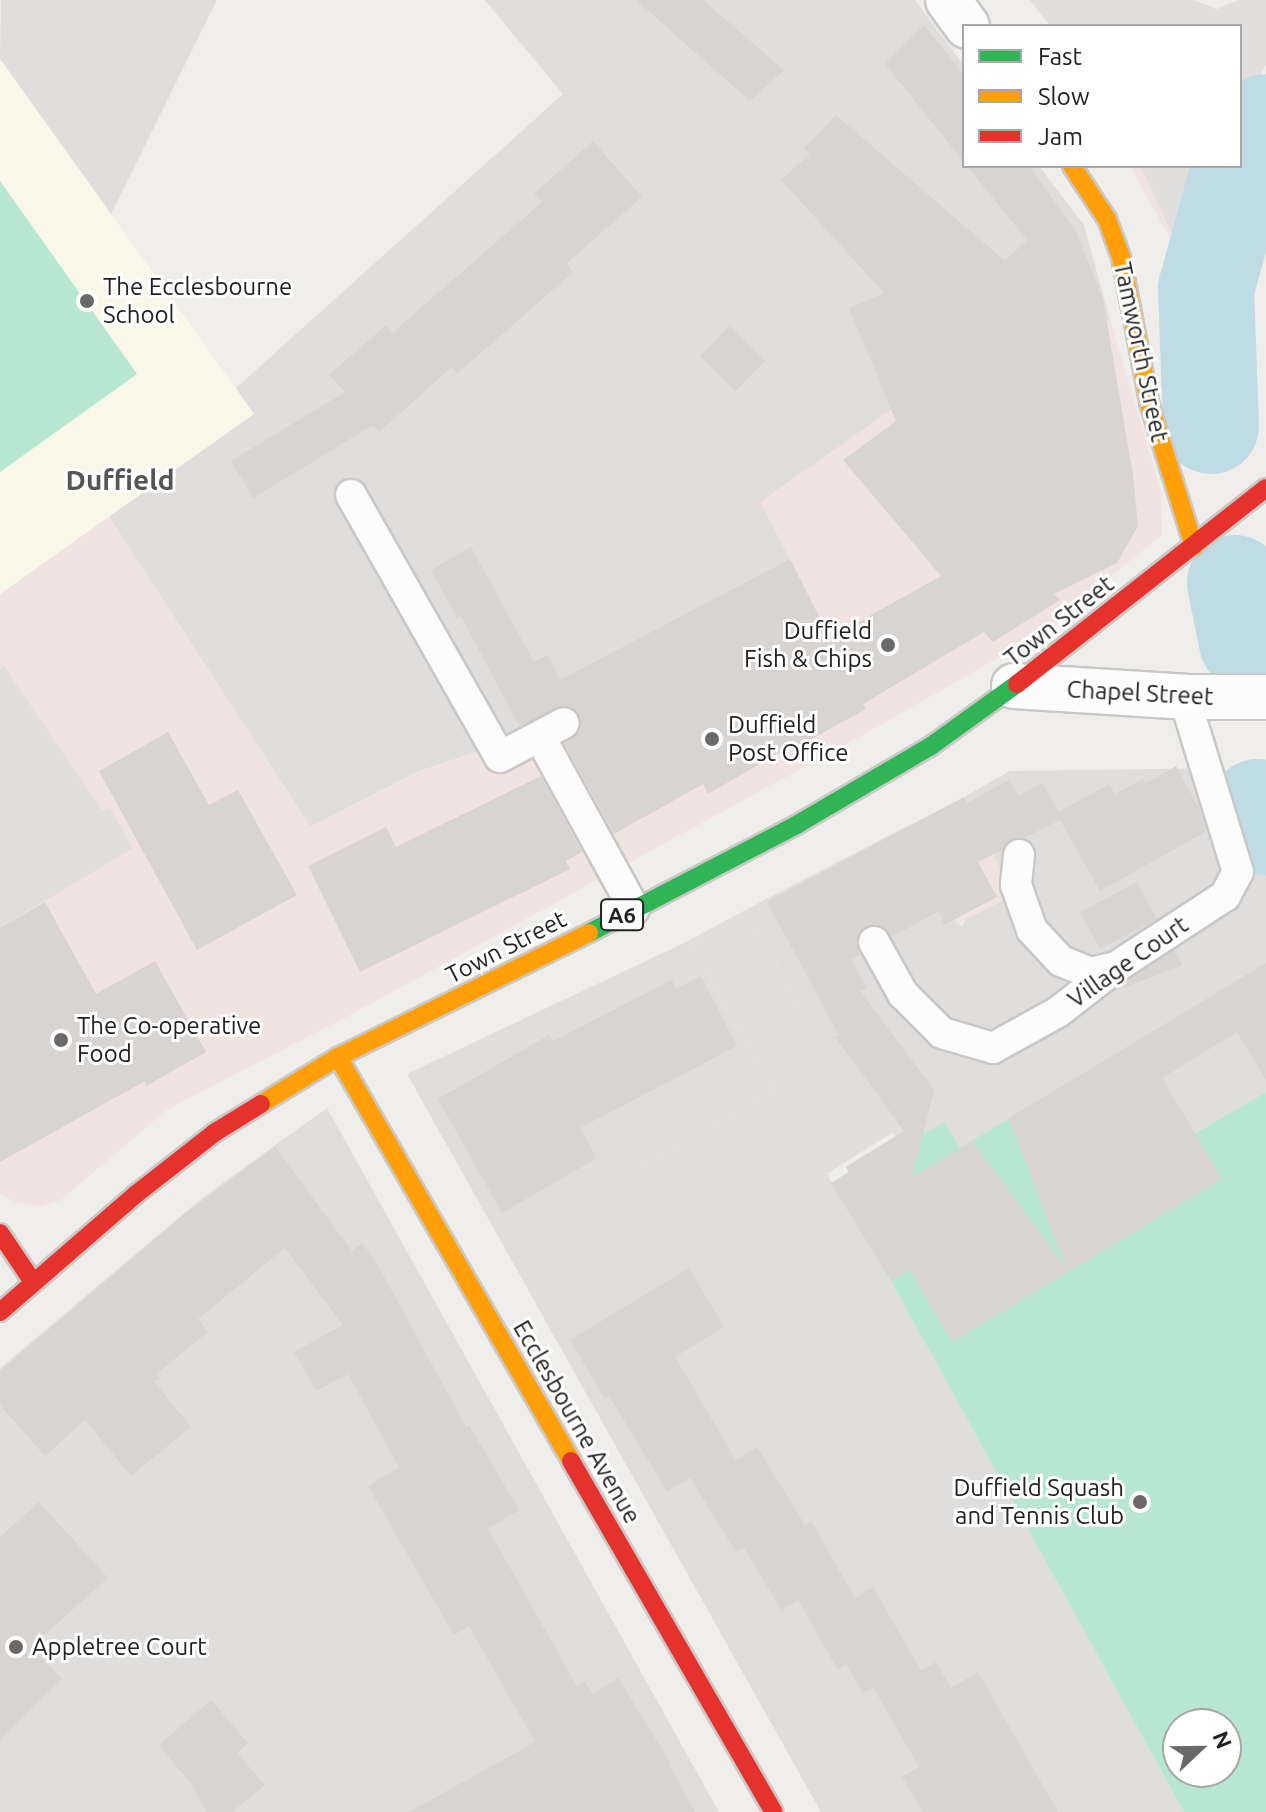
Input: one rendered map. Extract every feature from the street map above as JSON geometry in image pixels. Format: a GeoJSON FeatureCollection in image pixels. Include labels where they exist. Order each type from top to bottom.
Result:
{"type":"FeatureCollection","features":[{"type":"Feature","properties":{"kind":"main road","name":"Tamworth Street"},"geometry":{"type":"LineString","coordinates":[[1073,168],[1107,219],[1121,257],[1150,406],[1200,542]]}},
{"type":"Feature","properties":{"kind":"main road","name":"A6"},"geometry":{"type":"LineString","coordinates":[[1200,542],[1266,488]]}},
{"type":"Feature","properties":{"kind":"main road","name":"Town Street"},"geometry":{"type":"LineString","coordinates":[[0,1312],[214,1133],[338,1057],[798,824],[931,746],[1200,542]]}},
{"type":"Feature","properties":{"kind":"main road","name":"Ecclesbourne Avenue"},"geometry":{"type":"LineString","coordinates":[[338,1057],[774,1812]]}},
{"type":"Feature","properties":{"kind":"main road"},"geometry":{"type":"LineString","coordinates":[[0,1233],[33,1282]]}},
{"type":"Feature","properties":{"kind":"street"},"geometry":{"type":"LineString","coordinates":[[948,0],[966,24]]}},
{"type":"Feature","properties":{"kind":"street","name":"Chapel Street"},"geometry":{"type":"LineString","coordinates":[[1014,686],[1186,697],[1266,697]]}},
{"type":"Feature","properties":{"kind":"lane"},"geometry":{"type":"LineString","coordinates":[[351,495],[500,757],[552,730],[634,909]]}},
{"type":"Feature","properties":{"kind":"lane","name":"Village Court"},"geometry":{"type":"LineString","coordinates":[[874,942],[903,994],[942,1033],[993,1048],[1058,1012],[1116,967],[1225,896],[1238,872],[1186,697]]}},
{"type":"Feature","properties":{"kind":"lane"},"geometry":{"type":"LineString","coordinates":[[1019,855],[1016,885],[1032,930],[1061,961],[1090,973],[1116,967]]}},
{"type":"Feature","properties":{"kind":"shaded area"},"geometry":{"type":"Polygon","coordinates":[[[1,0],[217,0],[111,214],[0,59],[1,0]]]}},
{"type":"Feature","properties":{"kind":"shaded area"},"geometry":{"type":"Polygon","coordinates":[[[485,0],[915,0],[962,63],[962,168],[1041,168],[1084,225],[1110,320],[983,345],[790,559],[581,719],[573,703],[514,739],[417,772],[310,827],[108,515],[253,414],[236,388],[563,94],[485,0]]]}},
{"type":"Feature","properties":{"kind":"shaded area"},"geometry":{"type":"Polygon","coordinates":[[[1030,0],[1194,0],[1217,9],[1238,0],[1266,0],[1266,65],[1242,107],[1242,24],[1048,24],[1030,0]]]}},
{"type":"Feature","properties":{"kind":"shaded area","name":"The Ecclesbourne School"},"geometry":{"type":"Polygon","coordinates":[[[0,59],[254,414],[0,594],[0,59]]]}},
{"type":"Feature","properties":{"kind":"shaded area"},"geometry":{"type":"Polygon","coordinates":[[[1131,168],[1213,168],[1190,239],[1172,242],[1131,168]]]}},
{"type":"Feature","properties":{"kind":"shaded area"},"geometry":{"type":"Polygon","coordinates":[[[1142,168],[1208,168],[1183,238],[1173,236],[1142,168]]]}},
{"type":"Feature","properties":{"kind":"shaded area"},"geometry":{"type":"Polygon","coordinates":[[[1110,320],[1161,491],[1162,535],[1040,634],[854,740],[350,1015],[168,1109],[61,1200],[41,1207],[15,1202],[0,1194],[0,594],[108,515],[311,827],[417,772],[514,739],[521,730],[573,703],[581,718],[810,598],[760,502],[983,345],[1110,320]]]}},
{"type":"Feature","properties":{"kind":"shaded area"},"geometry":{"type":"Polygon","coordinates":[[[4,666],[102,810],[110,808],[133,848],[1,927],[31,983],[0,1000],[0,669],[4,666]]]}},
{"type":"Feature","properties":{"kind":"shaded area"},"geometry":{"type":"Polygon","coordinates":[[[1223,768],[1266,876],[1266,1092],[1194,1134],[960,1148],[903,1146],[810,1020],[747,909],[907,826],[962,927],[995,854],[964,797],[1010,771],[1223,768]]]}},
{"type":"Feature","properties":{"kind":"shaded area"},"geometry":{"type":"Polygon","coordinates":[[[964,797],[1014,895],[957,924],[907,826],[964,797]]]}},
{"type":"Feature","properties":{"kind":"shaded area"},"geometry":{"type":"Polygon","coordinates":[[[747,909],[810,1020],[895,1131],[828,1173],[831,1183],[688,1268],[636,1166],[771,1090],[686,942],[747,909]]]}},
{"type":"Feature","properties":{"kind":"shaded area"},"geometry":{"type":"Polygon","coordinates":[[[686,942],[771,1090],[636,1166],[688,1267],[831,1183],[891,1281],[1162,1772],[1162,1788],[1171,1788],[1184,1812],[821,1812],[407,1074],[686,942]]]}},
{"type":"Feature","properties":{"kind":"shaded area"},"geometry":{"type":"Polygon","coordinates":[[[327,1108],[719,1812],[0,1812],[0,1368],[202,1198],[327,1108]]]}},
{"type":"Feature","properties":{"kind":"green space"},"geometry":{"type":"Polygon","coordinates":[[[0,181],[137,374],[0,472],[0,181]]]}},
{"type":"Feature","properties":{"kind":"green space","name":"Duffield Squash and Tennis Club"},"geometry":{"type":"Polygon","coordinates":[[[1266,1092],[1266,1812],[1184,1812],[1171,1788],[1242,1788],[1242,1708],[1162,1708],[1162,1772],[891,1281],[831,1183],[849,1172],[846,1167],[897,1136],[904,1146],[944,1122],[960,1148],[1027,1108],[1194,1134],[1266,1092]]]}},
{"type":"Feature","properties":{"kind":"building"},"geometry":{"type":"Polygon","coordinates":[[[636,0],[703,0],[784,70],[750,101],[636,0]]]}},
{"type":"Feature","properties":{"kind":"building"},"geometry":{"type":"Polygon","coordinates":[[[924,25],[962,72],[962,160],[885,64],[924,25]]]}},
{"type":"Feature","properties":{"kind":"building"},"geometry":{"type":"Polygon","coordinates":[[[836,115],[1005,261],[1027,240],[969,168],[1030,168],[1076,231],[1103,299],[1133,475],[1138,526],[1117,563],[1054,594],[1060,600],[993,642],[984,632],[863,704],[866,709],[795,748],[793,745],[708,794],[703,784],[614,834],[564,743],[580,732],[579,714],[564,705],[519,726],[461,616],[457,618],[431,570],[471,547],[534,662],[548,655],[560,680],[790,559],[830,638],[941,576],[843,460],[896,421],[849,308],[884,293],[781,180],[810,154],[804,148],[836,115]]]}},
{"type":"Feature","properties":{"kind":"building"},"geometry":{"type":"Polygon","coordinates":[[[593,141],[642,197],[566,264],[573,272],[457,374],[452,367],[379,432],[373,425],[253,498],[231,461],[345,392],[329,375],[386,325],[392,333],[542,202],[534,194],[593,141]]]}},
{"type":"Feature","properties":{"kind":"building"},"geometry":{"type":"Polygon","coordinates":[[[729,326],[765,361],[736,391],[700,356],[729,326]]]}},
{"type":"Feature","properties":{"kind":"building"},"geometry":{"type":"Polygon","coordinates":[[[168,732],[209,805],[238,790],[297,895],[197,950],[99,771],[168,732]]]}},
{"type":"Feature","properties":{"kind":"building"},"geometry":{"type":"Polygon","coordinates":[[[1176,766],[1199,808],[1207,831],[1100,891],[1060,820],[1024,838],[1011,839],[1002,850],[978,862],[997,897],[944,925],[939,911],[892,937],[884,927],[875,924],[858,933],[856,943],[860,954],[851,959],[867,988],[860,991],[934,1090],[912,1177],[972,1141],[1065,1266],[1009,1118],[1266,963],[1266,1080],[1237,1032],[1162,1078],[1222,1179],[952,1342],[910,1270],[891,1281],[831,1183],[849,1172],[846,1167],[904,1131],[835,1037],[839,1035],[767,902],[964,797],[967,803],[1009,780],[1019,796],[1042,783],[1059,812],[1109,784],[1115,794],[1143,779],[1145,784],[1176,766]]]}},
{"type":"Feature","properties":{"kind":"building"},"geometry":{"type":"Polygon","coordinates":[[[541,776],[582,852],[566,861],[570,869],[360,972],[308,866],[386,827],[396,847],[541,776]]]}},
{"type":"Feature","properties":{"kind":"building"},"geometry":{"type":"Polygon","coordinates":[[[1137,882],[1157,919],[1100,949],[1080,912],[1137,882]]]}},
{"type":"Feature","properties":{"kind":"building","name":"The Co-operative Food"},"geometry":{"type":"Polygon","coordinates":[[[45,902],[96,994],[155,961],[206,1052],[146,1086],[145,1081],[0,1162],[0,928],[45,902]]]}},
{"type":"Feature","properties":{"kind":"building"},"geometry":{"type":"Polygon","coordinates":[[[1174,950],[1183,965],[1123,988],[1126,982],[1174,950]]]}},
{"type":"Feature","properties":{"kind":"building"},"geometry":{"type":"Polygon","coordinates":[[[701,976],[737,1046],[580,1128],[597,1158],[502,1213],[438,1099],[549,1035],[553,1041],[672,980],[676,989],[701,976]]]}},
{"type":"Feature","properties":{"kind":"building"},"geometry":{"type":"Polygon","coordinates":[[[275,1147],[352,1251],[362,1243],[375,1260],[466,1427],[469,1425],[519,1510],[488,1529],[577,1686],[584,1681],[593,1694],[618,1678],[670,1762],[695,1812],[409,1812],[535,1742],[469,1626],[454,1635],[368,1486],[399,1467],[348,1374],[316,1391],[294,1352],[343,1325],[285,1248],[198,1319],[208,1332],[156,1374],[160,1378],[154,1381],[191,1427],[131,1476],[85,1420],[45,1456],[0,1405],[0,1371],[186,1213],[275,1147]]]}},
{"type":"Feature","properties":{"kind":"building"},"geometry":{"type":"Polygon","coordinates":[[[689,1268],[724,1327],[675,1357],[736,1460],[757,1447],[805,1525],[811,1521],[855,1598],[873,1587],[921,1671],[936,1662],[951,1688],[978,1672],[1058,1812],[923,1812],[902,1777],[919,1767],[873,1687],[863,1693],[846,1664],[838,1670],[798,1600],[781,1610],[744,1547],[736,1552],[690,1478],[667,1491],[609,1396],[605,1399],[570,1340],[689,1268]]]}},
{"type":"Feature","properties":{"kind":"building"},"geometry":{"type":"Polygon","coordinates":[[[39,1502],[108,1578],[31,1647],[62,1679],[0,1740],[0,1537],[39,1502]]]}},
{"type":"Feature","properties":{"kind":"building"},"geometry":{"type":"Polygon","coordinates":[[[211,1700],[248,1743],[237,1753],[265,1785],[232,1812],[206,1812],[192,1785],[159,1745],[211,1700]]]}},
{"type":"Feature","properties":{"kind":"waterway"},"geometry":{"type":"LineString","coordinates":[[1242,166],[1266,122]]}},
{"type":"Feature","properties":{"kind":"waterway"},"geometry":{"type":"LineString","coordinates":[[1211,426],[1206,289],[1241,168]]}},
{"type":"Feature","properties":{"kind":"waterway"},"geometry":{"type":"LineString","coordinates":[[1235,583],[1247,642]]}},
{"type":"Feature","properties":{"kind":"waterway"},"geometry":{"type":"LineString","coordinates":[[1258,807],[1266,827]]}},
{"type":"Feature","properties":{"kind":"traffic: fast"},"geometry":{"type":"LineString","coordinates":[[589,933],[798,824],[931,746],[1017,684]]}},
{"type":"Feature","properties":{"kind":"traffic: slow"},"geometry":{"type":"LineString","coordinates":[[1073,168],[1107,219],[1121,257],[1150,406],[1194,546]]}},
{"type":"Feature","properties":{"kind":"traffic: slow"},"geometry":{"type":"LineString","coordinates":[[261,1104],[338,1057],[589,933]]}},
{"type":"Feature","properties":{"kind":"traffic: slow"},"geometry":{"type":"LineString","coordinates":[[338,1057],[571,1461]]}},
{"type":"Feature","properties":{"kind":"traffic: jam"},"geometry":{"type":"LineString","coordinates":[[1017,684],[1266,488]]}},
{"type":"Feature","properties":{"kind":"traffic: jam"},"geometry":{"type":"LineString","coordinates":[[0,1312],[135,1195],[214,1133],[261,1104]]}},
{"type":"Feature","properties":{"kind":"traffic: jam"},"geometry":{"type":"LineString","coordinates":[[0,1233],[33,1282]]}},
{"type":"Feature","properties":{"kind":"traffic: jam"},"geometry":{"type":"LineString","coordinates":[[571,1461],[774,1812]]}},
{"type":"Feature","properties":{"kind":"place","name":"The Ecclesbourne School"},"geometry":{"type":"Point","coordinates":[87,301]}},
{"type":"Feature","properties":{"kind":"place","name":"Duffield Fish & Chips"},"geometry":{"type":"Point","coordinates":[888,645]}},
{"type":"Feature","properties":{"kind":"place","name":"Duffield Post Office"},"geometry":{"type":"Point","coordinates":[712,739]}},
{"type":"Feature","properties":{"kind":"place","name":"The Co-operative Food"},"geometry":{"type":"Point","coordinates":[61,1040]}},
{"type":"Feature","properties":{"kind":"place","name":"Duffield Squash and Tennis Club"},"geometry":{"type":"Point","coordinates":[1140,1502]}},
{"type":"Feature","properties":{"kind":"place","name":"Appletree Court"},"geometry":{"type":"Point","coordinates":[16,1647]}},
{"type":"Feature","properties":{"kind":"district","name":"Duffield"},"geometry":{"type":"Point","coordinates":[120,480]}}]}
